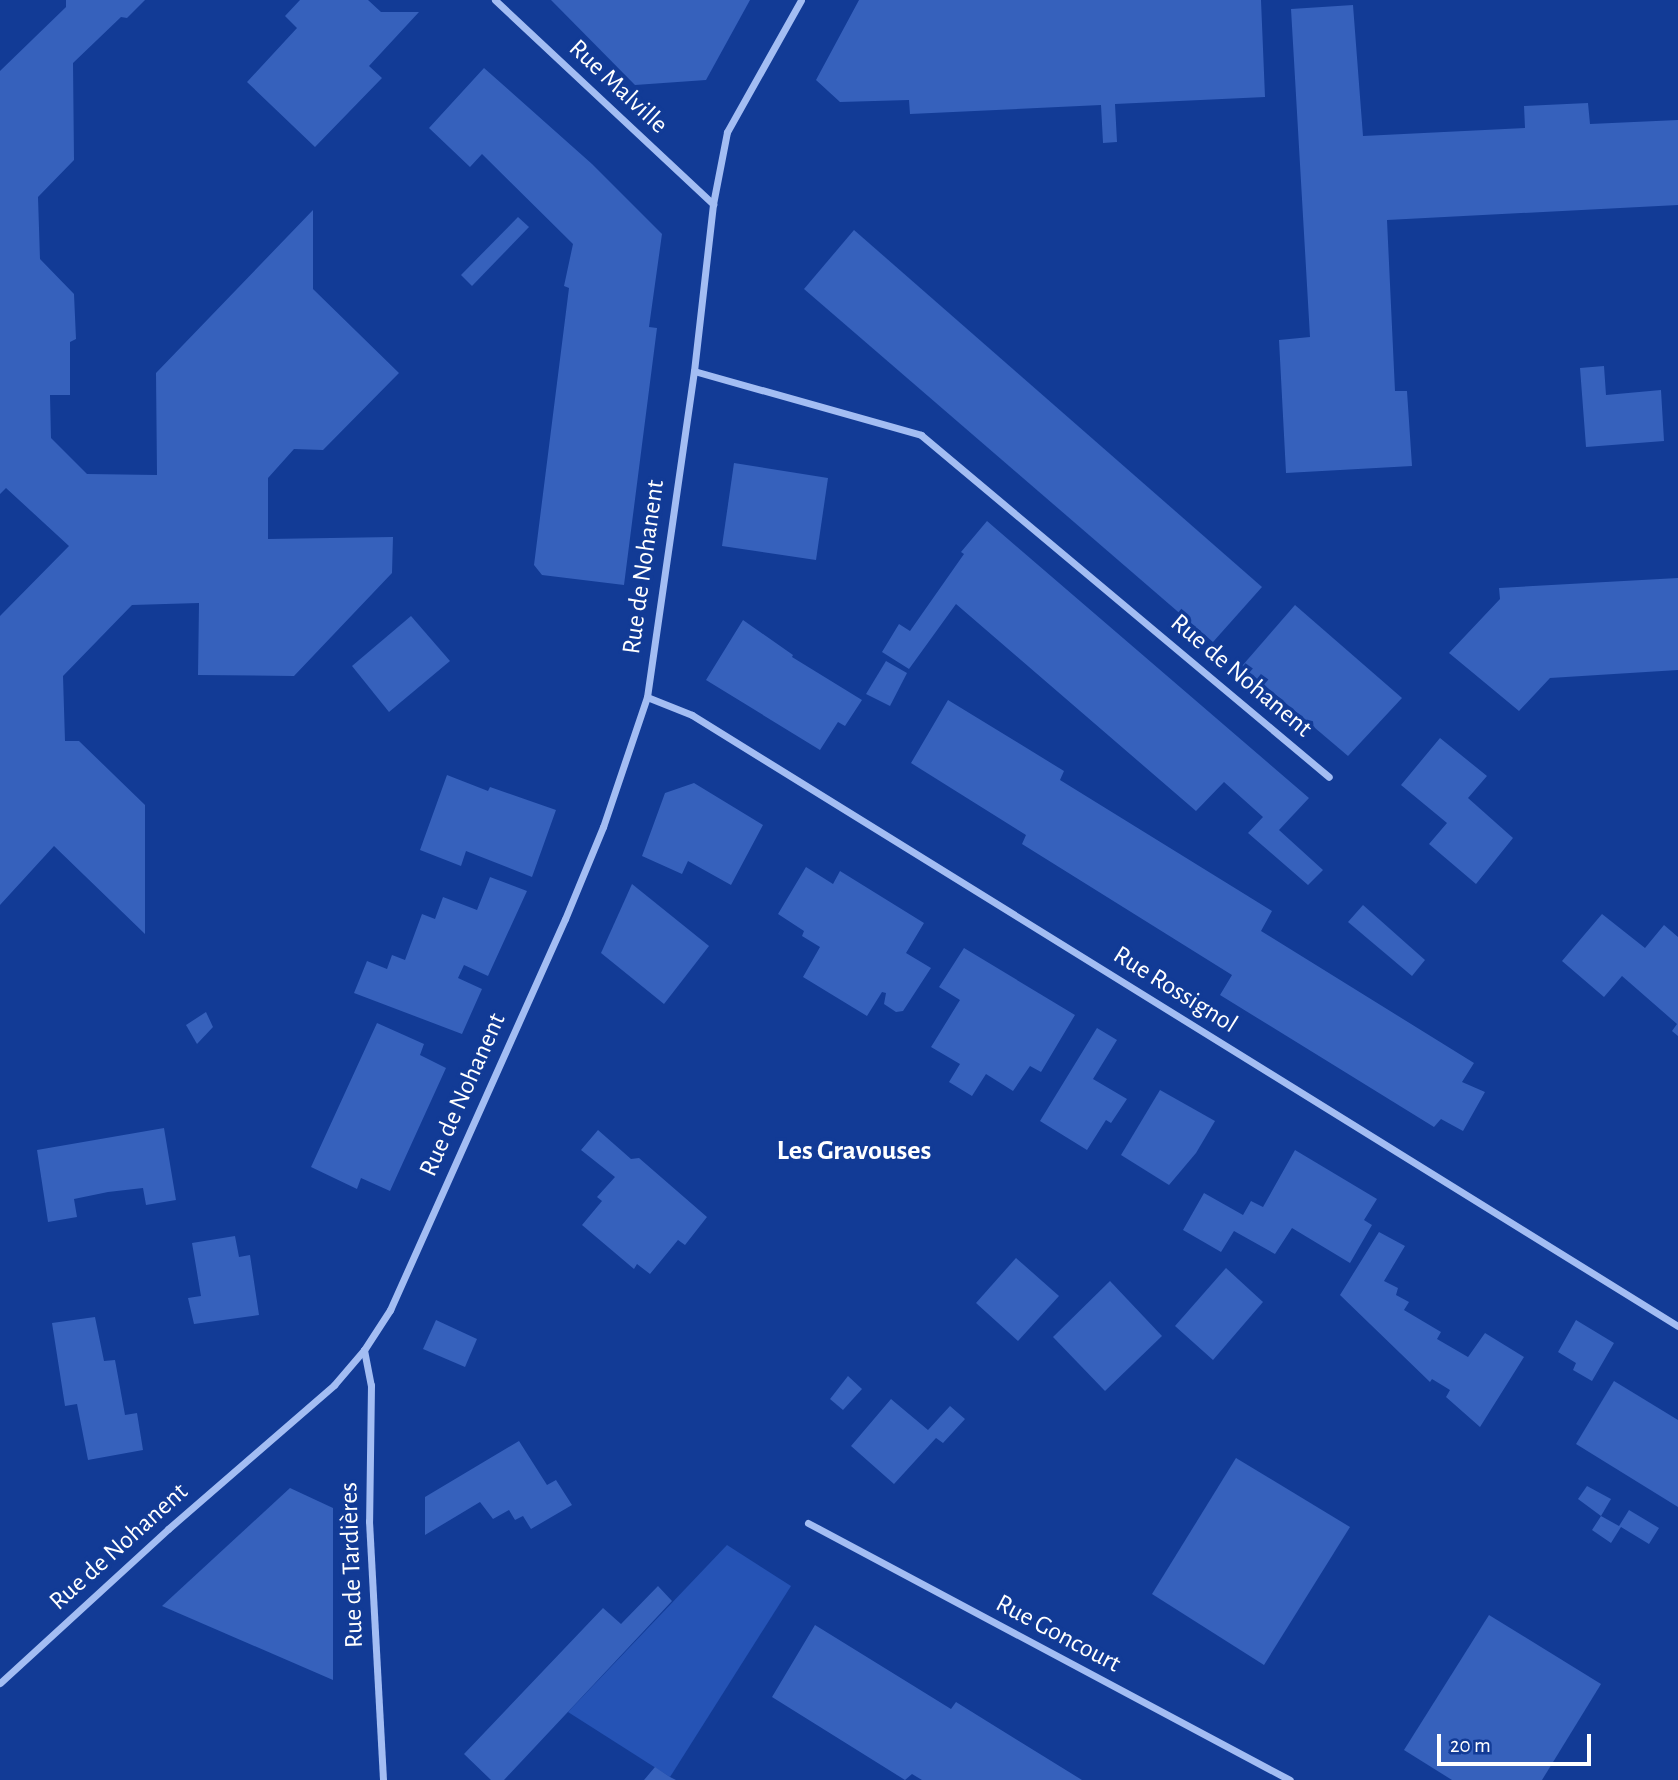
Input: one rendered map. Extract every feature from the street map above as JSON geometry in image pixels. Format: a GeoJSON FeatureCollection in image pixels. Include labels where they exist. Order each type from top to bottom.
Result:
{"type":"FeatureCollection","features":[{"type":"Feature","properties":{"kind":"street","name":"Rue Malville"},"geometry":{"type":"LineString","coordinates":[[495,0],[713,204]]}},
{"type":"Feature","properties":{"kind":"street","name":"Rue de Nohanent"},"geometry":{"type":"LineString","coordinates":[[0,1683],[168,1529],[334,1385],[364,1350],[390,1310],[565,919],[603,827],[647,697],[694,371],[713,204],[727,132],[801,0]]}},
{"type":"Feature","properties":{"kind":"street","name":"Rue de Nohanent"},"geometry":{"type":"LineString","coordinates":[[694,371],[921,435],[1329,777]]}},
{"type":"Feature","properties":{"kind":"street","name":"Rue Rossignol"},"geometry":{"type":"LineString","coordinates":[[647,697],[692,715],[1678,1326]]}},
{"type":"Feature","properties":{"kind":"street","name":"Rue de Tardières"},"geometry":{"type":"LineString","coordinates":[[364,1350],[371,1385],[369,1521],[383,1780]]}},
{"type":"Feature","properties":{"kind":"street","name":"Rue Goncourt"},"geometry":{"type":"LineString","coordinates":[[808,1523],[1290,1780]]}},
{"type":"Feature","properties":{"kind":"shaded area"},"geometry":{"type":"Polygon","coordinates":[[[727,1545],[791,1586],[670,1777],[568,1712],[727,1545]]]}},
{"type":"Feature","properties":{"kind":"building"},"geometry":{"type":"Polygon","coordinates":[[[66,0],[145,0],[127,18],[121,17],[73,63],[74,160],[38,197],[40,259],[74,294],[76,339],[70,342],[70,395],[50,395],[51,438],[87,474],[157,475],[156,373],[313,210],[313,289],[399,373],[323,450],[294,449],[268,478],[268,539],[393,537],[392,573],[294,676],[198,675],[199,603],[132,605],[63,676],[65,741],[79,741],[145,805],[145,934],[54,846],[0,905],[0,616],[69,546],[6,488],[0,494],[0,71],[66,7],[66,0]]]}},
{"type":"Feature","properties":{"kind":"building"},"geometry":{"type":"Polygon","coordinates":[[[300,0],[368,0],[381,12],[419,12],[369,66],[382,78],[315,147],[247,82],[297,28],[285,16],[300,0]]]}},
{"type":"Feature","properties":{"kind":"building"},"geometry":{"type":"Polygon","coordinates":[[[551,0],[750,0],[706,80],[635,85],[551,0]]]}},
{"type":"Feature","properties":{"kind":"building"},"geometry":{"type":"Polygon","coordinates":[[[859,0],[1261,0],[1265,97],[1115,104],[1117,142],[1103,143],[1101,105],[910,114],[909,100],[840,102],[816,80],[859,0]]]}},
{"type":"Feature","properties":{"kind":"building"},"geometry":{"type":"Polygon","coordinates":[[[1353,5],[1363,136],[1525,128],[1524,106],[1588,103],[1590,124],[1678,120],[1678,205],[1387,220],[1395,391],[1407,391],[1412,466],[1286,473],[1279,340],[1310,337],[1291,9],[1353,5]]]}},
{"type":"Feature","properties":{"kind":"building"},"geometry":{"type":"Polygon","coordinates":[[[484,68],[592,164],[662,234],[649,327],[657,328],[624,585],[542,575],[534,565],[569,288],[564,286],[573,244],[482,154],[470,167],[429,128],[484,68]]]}},
{"type":"Feature","properties":{"kind":"building"},"geometry":{"type":"Polygon","coordinates":[[[518,217],[529,227],[472,286],[461,275],[518,217]]]}},
{"type":"Feature","properties":{"kind":"building"},"geometry":{"type":"Polygon","coordinates":[[[854,230],[1262,587],[1213,642],[804,289],[854,230]]]}},
{"type":"Feature","properties":{"kind":"building"},"geometry":{"type":"Polygon","coordinates":[[[1604,366],[1606,395],[1661,390],[1664,441],[1586,447],[1580,368],[1604,366]]]}},
{"type":"Feature","properties":{"kind":"building"},"geometry":{"type":"Polygon","coordinates":[[[734,463],[828,478],[816,560],[722,546],[734,463]]]}},
{"type":"Feature","properties":{"kind":"building"},"geometry":{"type":"Polygon","coordinates":[[[987,521],[1309,798],[1279,830],[1323,870],[1308,885],[1248,833],[1263,817],[1224,782],[1196,811],[956,604],[909,669],[882,652],[899,624],[910,631],[964,554],[961,552],[987,521]]]}},
{"type":"Feature","properties":{"kind":"building"},"geometry":{"type":"Polygon","coordinates":[[[1678,578],[1678,670],[1550,678],[1519,711],[1449,653],[1500,599],[1499,588],[1678,578]]]}},
{"type":"Feature","properties":{"kind":"building"},"geometry":{"type":"Polygon","coordinates":[[[1295,605],[1402,698],[1348,756],[1242,666],[1295,605]]]}},
{"type":"Feature","properties":{"kind":"building"},"geometry":{"type":"Polygon","coordinates":[[[411,616],[450,661],[389,712],[352,666],[411,616]]]}},
{"type":"Feature","properties":{"kind":"building"},"geometry":{"type":"Polygon","coordinates":[[[743,620],[793,655],[792,657],[862,700],[845,726],[838,722],[820,750],[706,680],[743,620]]]}},
{"type":"Feature","properties":{"kind":"building"},"geometry":{"type":"Polygon","coordinates":[[[886,661],[907,673],[890,706],[866,694],[886,661]]]}},
{"type":"Feature","properties":{"kind":"building"},"geometry":{"type":"Polygon","coordinates":[[[948,700],[1064,771],[1060,780],[1272,911],[1261,931],[1474,1063],[1462,1082],[1485,1092],[1463,1131],[1441,1119],[1434,1127],[1220,995],[1232,975],[1022,844],[1026,835],[911,763],[948,700]]]}},
{"type":"Feature","properties":{"kind":"building"},"geometry":{"type":"Polygon","coordinates":[[[1440,738],[1487,776],[1468,798],[1513,838],[1476,884],[1429,844],[1447,823],[1401,785],[1440,738]]]}},
{"type":"Feature","properties":{"kind":"building"},"geometry":{"type":"Polygon","coordinates":[[[447,775],[488,791],[490,787],[556,810],[532,877],[466,851],[461,866],[420,850],[447,775]]]}},
{"type":"Feature","properties":{"kind":"building"},"geometry":{"type":"Polygon","coordinates":[[[694,783],[763,825],[731,885],[688,861],[682,874],[642,856],[665,793],[694,783]]]}},
{"type":"Feature","properties":{"kind":"building"},"geometry":{"type":"Polygon","coordinates":[[[806,867],[833,884],[840,871],[924,923],[906,953],[931,968],[903,1011],[896,1012],[884,1004],[886,993],[882,992],[867,1016],[803,977],[820,947],[802,936],[804,931],[778,914],[806,867]]]}},
{"type":"Feature","properties":{"kind":"building"},"geometry":{"type":"Polygon","coordinates":[[[490,877],[527,891],[488,976],[464,965],[458,978],[482,989],[462,1034],[354,993],[367,961],[387,969],[392,955],[405,960],[422,914],[435,919],[443,897],[477,910],[490,877]]]}},
{"type":"Feature","properties":{"kind":"building"},"geometry":{"type":"Polygon","coordinates":[[[632,884],[709,946],[664,1004],[601,953],[632,884]]]}},
{"type":"Feature","properties":{"kind":"building"},"geometry":{"type":"Polygon","coordinates":[[[1363,905],[1425,960],[1412,976],[1348,922],[1363,905]]]}},
{"type":"Feature","properties":{"kind":"building"},"geometry":{"type":"Polygon","coordinates":[[[1602,914],[1645,948],[1664,925],[1678,937],[1678,1036],[1672,1031],[1677,1024],[1622,976],[1604,997],[1562,961],[1602,914]]]}},
{"type":"Feature","properties":{"kind":"building"},"geometry":{"type":"Polygon","coordinates":[[[964,948],[1075,1015],[1041,1072],[1030,1066],[1013,1091],[986,1074],[972,1096],[949,1082],[960,1064],[931,1047],[960,1000],[939,987],[964,948]]]}},
{"type":"Feature","properties":{"kind":"building"},"geometry":{"type":"Polygon","coordinates":[[[206,1012],[213,1027],[197,1044],[186,1025],[206,1012]]]}},
{"type":"Feature","properties":{"kind":"building"},"geometry":{"type":"Polygon","coordinates":[[[377,1023],[424,1044],[420,1055],[446,1068],[390,1191],[361,1178],[357,1189],[311,1167],[377,1023]]]}},
{"type":"Feature","properties":{"kind":"building"},"geometry":{"type":"Polygon","coordinates":[[[1097,1028],[1117,1040],[1093,1079],[1127,1099],[1111,1123],[1106,1120],[1087,1150],[1040,1121],[1097,1028]]]}},
{"type":"Feature","properties":{"kind":"building"},"geometry":{"type":"Polygon","coordinates":[[[1160,1090],[1215,1121],[1196,1153],[1169,1185],[1121,1155],[1160,1090]]]}},
{"type":"Feature","properties":{"kind":"building"},"geometry":{"type":"Polygon","coordinates":[[[164,1128],[176,1200],[146,1205],[143,1188],[108,1192],[74,1199],[77,1217],[48,1222],[37,1150],[164,1128]]]}},
{"type":"Feature","properties":{"kind":"building"},"geometry":{"type":"Polygon","coordinates":[[[598,1130],[631,1159],[639,1158],[707,1217],[685,1245],[678,1240],[650,1274],[637,1264],[634,1269],[582,1225],[602,1201],[597,1197],[615,1177],[581,1150],[598,1130]]]}},
{"type":"Feature","properties":{"kind":"building"},"geometry":{"type":"Polygon","coordinates":[[[1295,1150],[1377,1199],[1364,1220],[1372,1225],[1350,1263],[1292,1228],[1275,1254],[1234,1231],[1221,1252],[1183,1230],[1204,1193],[1243,1215],[1251,1201],[1263,1207],[1295,1150]]]}},
{"type":"Feature","properties":{"kind":"building"},"geometry":{"type":"Polygon","coordinates":[[[1379,1232],[1405,1246],[1384,1281],[1398,1288],[1396,1295],[1409,1302],[1404,1310],[1441,1332],[1437,1339],[1468,1357],[1485,1333],[1524,1357],[1480,1427],[1446,1397],[1450,1390],[1432,1379],[1430,1382],[1340,1295],[1379,1232]]]}},
{"type":"Feature","properties":{"kind":"building"},"geometry":{"type":"Polygon","coordinates":[[[235,1236],[239,1257],[250,1255],[259,1315],[194,1324],[188,1298],[201,1296],[192,1243],[235,1236]]]}},
{"type":"Feature","properties":{"kind":"building"},"geometry":{"type":"Polygon","coordinates":[[[1016,1258],[1059,1296],[1018,1341],[976,1303],[1016,1258]]]}},
{"type":"Feature","properties":{"kind":"building"},"geometry":{"type":"Polygon","coordinates":[[[1226,1268],[1263,1302],[1213,1360],[1175,1326],[1226,1268]]]}},
{"type":"Feature","properties":{"kind":"building"},"geometry":{"type":"Polygon","coordinates":[[[1110,1281],[1162,1336],[1105,1391],[1053,1337],[1110,1281]]]}},
{"type":"Feature","properties":{"kind":"building"},"geometry":{"type":"Polygon","coordinates":[[[95,1317],[104,1361],[115,1360],[125,1415],[137,1413],[143,1450],[88,1460],[77,1404],[65,1406],[52,1323],[95,1317]]]}},
{"type":"Feature","properties":{"kind":"building"},"geometry":{"type":"Polygon","coordinates":[[[436,1320],[477,1339],[465,1367],[423,1349],[436,1320]]]}},
{"type":"Feature","properties":{"kind":"building"},"geometry":{"type":"Polygon","coordinates":[[[1576,1320],[1614,1343],[1592,1381],[1573,1370],[1576,1363],[1558,1352],[1576,1320]]]}},
{"type":"Feature","properties":{"kind":"building"},"geometry":{"type":"Polygon","coordinates":[[[848,1376],[862,1389],[843,1410],[830,1399],[848,1376]]]}},
{"type":"Feature","properties":{"kind":"building"},"geometry":{"type":"Polygon","coordinates":[[[1614,1381],[1678,1420],[1678,1507],[1576,1444],[1614,1381]]]}},
{"type":"Feature","properties":{"kind":"building"},"geometry":{"type":"Polygon","coordinates":[[[891,1399],[928,1430],[950,1406],[965,1419],[943,1443],[936,1438],[894,1484],[851,1446],[891,1399]]]}},
{"type":"Feature","properties":{"kind":"building"},"geometry":{"type":"Polygon","coordinates":[[[519,1441],[547,1485],[556,1480],[572,1505],[531,1529],[523,1516],[515,1520],[509,1510],[493,1519],[480,1502],[425,1535],[425,1497],[519,1441]]]}},
{"type":"Feature","properties":{"kind":"building"},"geometry":{"type":"Polygon","coordinates":[[[1236,1458],[1350,1527],[1264,1665],[1152,1594],[1236,1458]]]}},
{"type":"Feature","properties":{"kind":"building"},"geometry":{"type":"Polygon","coordinates":[[[1587,1486],[1611,1499],[1601,1516],[1578,1499],[1587,1486]]]}},
{"type":"Feature","properties":{"kind":"building"},"geometry":{"type":"Polygon","coordinates":[[[290,1488],[333,1508],[333,1680],[162,1606],[290,1488]]]}},
{"type":"Feature","properties":{"kind":"building"},"geometry":{"type":"Polygon","coordinates":[[[1629,1510],[1659,1528],[1649,1544],[1621,1527],[1611,1543],[1592,1530],[1601,1516],[1619,1526],[1629,1510]]]}},
{"type":"Feature","properties":{"kind":"building"},"geometry":{"type":"Polygon","coordinates":[[[658,1586],[672,1601],[504,1780],[491,1780],[464,1754],[603,1608],[621,1624],[658,1586]]]}},
{"type":"Feature","properties":{"kind":"building"},"geometry":{"type":"Polygon","coordinates":[[[1489,1615],[1601,1684],[1542,1780],[1452,1780],[1404,1750],[1489,1615]]]}},
{"type":"Feature","properties":{"kind":"building"},"geometry":{"type":"Polygon","coordinates":[[[815,1625],[951,1709],[956,1702],[1082,1780],[922,1780],[912,1774],[905,1780],[772,1697],[815,1625]]]}},
{"type":"Feature","properties":{"kind":"building"},"geometry":{"type":"Polygon","coordinates":[[[655,1767],[670,1777],[676,1780],[644,1780],[655,1767]]]}},
{"type":"Feature","properties":{"kind":"district","name":"Les Gravouses"},"geometry":{"type":"Point","coordinates":[854,1151]}}]}
